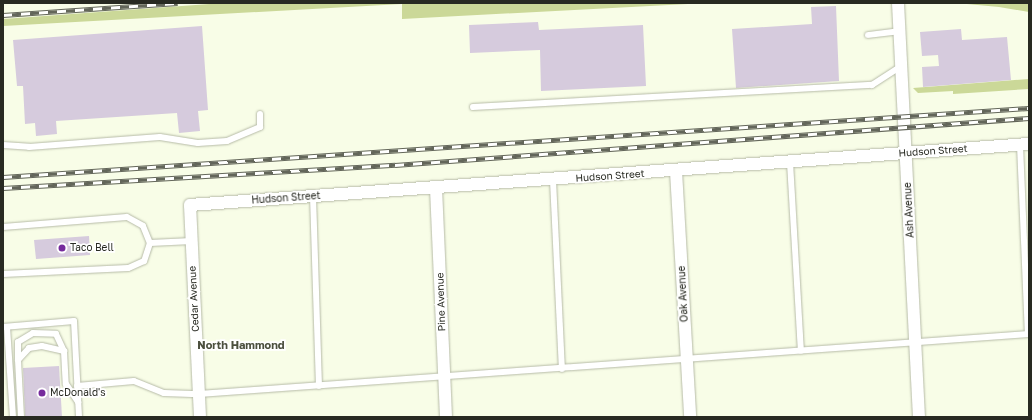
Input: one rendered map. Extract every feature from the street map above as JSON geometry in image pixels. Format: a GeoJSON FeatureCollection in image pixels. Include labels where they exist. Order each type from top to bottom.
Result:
{"type":"FeatureCollection","features":[{"type":"Feature","properties":{"kind":"street","name":"Ash Avenue"},"geometry":{"type":"LineString","coordinates":[[898,3],[919,417]]}},
{"type":"Feature","properties":{"kind":"street","name":"Hudson Street"},"geometry":{"type":"LineString","coordinates":[[190,205],[1024,145]]}},
{"type":"Feature","properties":{"kind":"street","name":"Oak Avenue"},"geometry":{"type":"LineString","coordinates":[[676,171],[690,417]]}},
{"type":"Feature","properties":{"kind":"street","name":"Pine Avenue"},"geometry":{"type":"LineString","coordinates":[[436,188],[446,417]]}},
{"type":"Feature","properties":{"kind":"street","name":"Cedar Avenue"},"geometry":{"type":"LineString","coordinates":[[190,205],[200,417]]}},
{"type":"Feature","properties":{"kind":"lane"},"geometry":{"type":"LineString","coordinates":[[868,35],[900,32]]}},
{"type":"Feature","properties":{"kind":"lane"},"geometry":{"type":"LineString","coordinates":[[473,107],[872,84],[901,66]]}},
{"type":"Feature","properties":{"kind":"lane"},"geometry":{"type":"LineString","coordinates":[[3,146],[29,147],[160,136],[198,143],[227,141],[260,127],[260,114]]}},
{"type":"Feature","properties":{"kind":"lane"},"geometry":{"type":"LineString","coordinates":[[77,386],[134,381],[164,393],[199,394],[444,378],[1029,334],[1024,145]]}},
{"type":"Feature","properties":{"kind":"lane"},"geometry":{"type":"LineString","coordinates":[[790,162],[800,351]]}},
{"type":"Feature","properties":{"kind":"lane"},"geometry":{"type":"LineString","coordinates":[[553,180],[562,369]]}},
{"type":"Feature","properties":{"kind":"lane"},"geometry":{"type":"LineString","coordinates":[[313,196],[319,386]]}},
{"type":"Feature","properties":{"kind":"lane"},"geometry":{"type":"LineString","coordinates":[[3,227],[127,217],[143,226],[150,244],[144,261],[128,268],[3,274]]}},
{"type":"Feature","properties":{"kind":"lane"},"geometry":{"type":"LineString","coordinates":[[150,244],[192,241]]}},
{"type":"Feature","properties":{"kind":"lane"},"geometry":{"type":"LineString","coordinates":[[13,417],[5,327],[74,321],[79,417]]}},
{"type":"Feature","properties":{"kind":"lane"},"geometry":{"type":"LineString","coordinates":[[21,417],[18,342],[33,333],[56,334],[64,351],[66,384],[78,402]]}},
{"type":"Feature","properties":{"kind":"lane"},"geometry":{"type":"LineString","coordinates":[[18,360],[28,348],[42,346],[64,351]]}},
{"type":"Feature","properties":{"kind":"green space"},"geometry":{"type":"Polygon","coordinates":[[[223,3],[707,3],[402,19],[402,4],[3,26],[3,19],[223,3]]]}},
{"type":"Feature","properties":{"kind":"green space"},"geometry":{"type":"Polygon","coordinates":[[[956,3],[1029,3],[1029,12],[999,7],[956,3]]]}},
{"type":"Feature","properties":{"kind":"green space"},"geometry":{"type":"Polygon","coordinates":[[[1029,79],[1029,89],[953,94],[953,91],[918,93],[913,88],[1029,79]]]}},
{"type":"Feature","properties":{"kind":"building"},"geometry":{"type":"Polygon","coordinates":[[[836,6],[839,81],[736,88],[732,29],[812,24],[811,7],[836,6]]]}},
{"type":"Feature","properties":{"kind":"building"},"geometry":{"type":"Polygon","coordinates":[[[538,22],[539,30],[643,25],[646,86],[541,91],[540,50],[470,53],[469,25],[538,22]]]}},
{"type":"Feature","properties":{"kind":"building"},"geometry":{"type":"Polygon","coordinates":[[[202,26],[208,110],[198,111],[200,131],[179,133],[177,113],[56,121],[57,134],[36,136],[35,123],[25,124],[23,86],[17,86],[13,40],[202,26]]]}},
{"type":"Feature","properties":{"kind":"building"},"geometry":{"type":"Polygon","coordinates":[[[961,29],[962,40],[1007,37],[1011,80],[923,87],[922,67],[939,66],[938,55],[922,56],[920,32],[961,29]]]}},
{"type":"Feature","properties":{"kind":"building","name":"Taco Bell"},"geometry":{"type":"Polygon","coordinates":[[[89,236],[90,255],[36,259],[34,240],[89,236]]]}},
{"type":"Feature","properties":{"kind":"building","name":"McDonald's"},"geometry":{"type":"Polygon","coordinates":[[[59,366],[62,417],[25,417],[23,368],[59,366]]]}},
{"type":"Feature","properties":{"kind":"railway"},"geometry":{"type":"LineString","coordinates":[[3,15],[178,3]]}},
{"type":"Feature","properties":{"kind":"railway"},"geometry":{"type":"LineString","coordinates":[[3,177],[1029,108]]}},
{"type":"Feature","properties":{"kind":"railway"},"geometry":{"type":"LineString","coordinates":[[3,188],[395,165],[1029,118]]}},
{"type":"Feature","properties":{"kind":"place","name":"Taco Bell"},"geometry":{"type":"Point","coordinates":[62,248]}},
{"type":"Feature","properties":{"kind":"place","name":"McDonald's"},"geometry":{"type":"Point","coordinates":[42,393]}},
{"type":"Feature","properties":{"kind":"district","name":"North Hammond"},"geometry":{"type":"Point","coordinates":[241,345]}}]}
